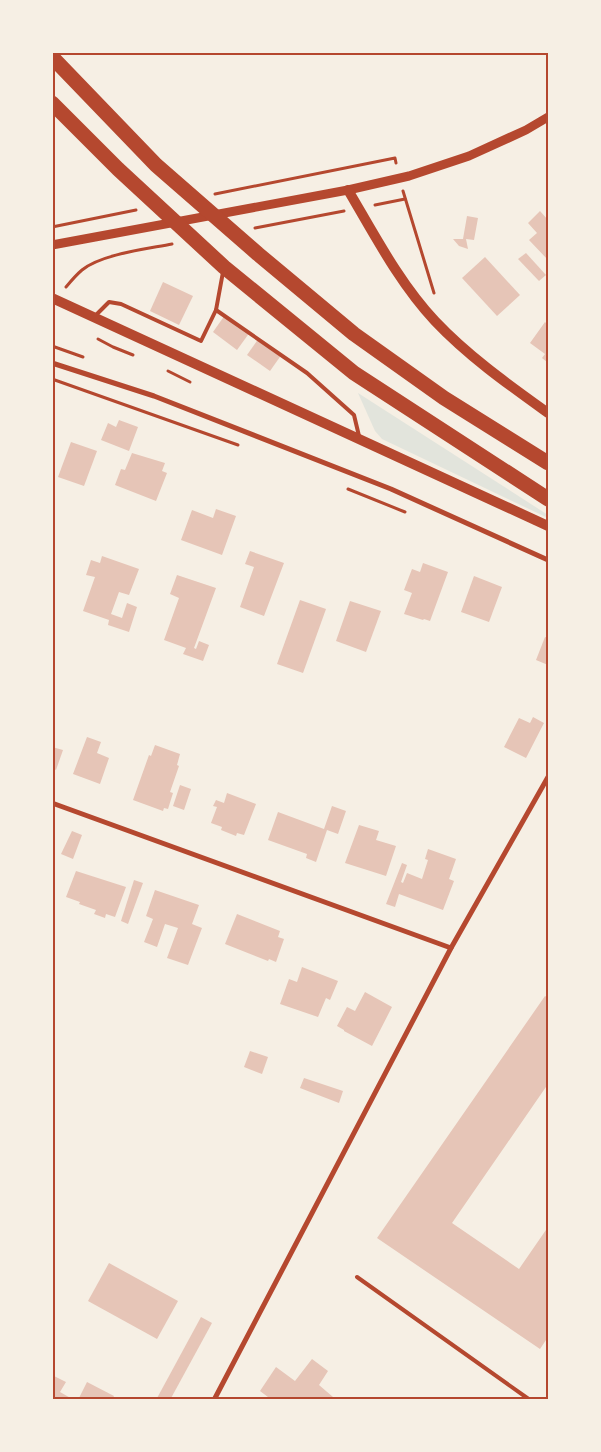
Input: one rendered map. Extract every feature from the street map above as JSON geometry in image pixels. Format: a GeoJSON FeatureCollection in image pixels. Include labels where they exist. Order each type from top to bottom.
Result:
{"type":"FeatureCollection","features":[{"type":"Feature","properties":{"kind":"highway"},"geometry":{"type":"LineString","coordinates":[[52,57],[156,165],[258,254],[369,344],[444,398],[548,463]]}},
{"type":"Feature","properties":{"kind":"highway"},"geometry":{"type":"LineString","coordinates":[[52,103],[118,169],[224,268],[354,373],[548,499]]}},
{"type":"Feature","properties":{"kind":"main road"},"geometry":{"type":"LineString","coordinates":[[348,190],[406,286],[434,320],[454,340],[508,384],[548,412]]}},
{"type":"Feature","properties":{"kind":"main road"},"geometry":{"type":"LineString","coordinates":[[52,298],[548,526]]}},
{"type":"Feature","properties":{"kind":"street"},"geometry":{"type":"LineString","coordinates":[[52,245],[348,190],[399,178],[468,156],[526,130],[548,117]]}},
{"type":"Feature","properties":{"kind":"street"},"geometry":{"type":"LineString","coordinates":[[52,363],[154,396],[391,489],[548,560]]}},
{"type":"Feature","properties":{"kind":"street"},"geometry":{"type":"LineString","coordinates":[[214,1400],[451,948],[548,777]]}},
{"type":"Feature","properties":{"kind":"street"},"geometry":{"type":"LineString","coordinates":[[52,803],[451,948]]}},
{"type":"Feature","properties":{"kind":"lane"},"geometry":{"type":"LineString","coordinates":[[94,317],[109,302],[121,304],[201,341],[216,310],[224,268]]}},
{"type":"Feature","properties":{"kind":"lane"},"geometry":{"type":"LineString","coordinates":[[216,310],[307,373],[354,415],[360,439]]}},
{"type":"Feature","properties":{"kind":"lane"},"geometry":{"type":"LineString","coordinates":[[357,1277],[530,1400]]}},
{"type":"Feature","properties":{"kind":"path"},"geometry":{"type":"LineString","coordinates":[[209,195],[395,158],[399,178],[434,295]]}},
{"type":"Feature","properties":{"kind":"path"},"geometry":{"type":"LineString","coordinates":[[52,227],[141,209]]}},
{"type":"Feature","properties":{"kind":"path"},"geometry":{"type":"LineString","coordinates":[[52,379],[241,446]]}},
{"type":"Feature","properties":{"kind":"path"},"geometry":{"type":"LineString","coordinates":[[347,488],[409,514]]}},
{"type":"Feature","properties":{"kind":"shaded area"},"geometry":{"type":"Polygon","coordinates":[[[358,393],[548,515],[548,518],[382,439],[375,431],[358,393]]]}},
{"type":"Feature","properties":{"kind":"building"},"geometry":{"type":"Polygon","coordinates":[[[540,211],[548,220],[548,260],[529,240],[537,233],[528,223],[540,211]]]}},
{"type":"Feature","properties":{"kind":"building"},"geometry":{"type":"Polygon","coordinates":[[[467,216],[478,218],[474,240],[466,239],[468,249],[459,246],[453,239],[463,239],[467,216]]]}},
{"type":"Feature","properties":{"kind":"building"},"geometry":{"type":"Polygon","coordinates":[[[526,253],[546,275],[539,281],[518,259],[526,253]]]}},
{"type":"Feature","properties":{"kind":"building"},"geometry":{"type":"Polygon","coordinates":[[[485,257],[520,295],[497,316],[462,278],[485,257]]]}},
{"type":"Feature","properties":{"kind":"building"},"geometry":{"type":"Polygon","coordinates":[[[163,282],[193,296],[179,325],[150,311],[163,282]]]}},
{"type":"Feature","properties":{"kind":"building"},"geometry":{"type":"Polygon","coordinates":[[[225,315],[250,332],[237,350],[213,332],[225,315]]]}},
{"type":"Feature","properties":{"kind":"building"},"geometry":{"type":"Polygon","coordinates":[[[545,322],[548,325],[547,362],[542,358],[545,354],[530,343],[545,322]]]}},
{"type":"Feature","properties":{"kind":"building"},"geometry":{"type":"Polygon","coordinates":[[[259,338],[282,354],[270,371],[247,355],[259,338]]]}},
{"type":"Feature","properties":{"kind":"building"},"geometry":{"type":"Polygon","coordinates":[[[119,420],[138,427],[129,451],[101,440],[108,423],[116,427],[119,420]]]}},
{"type":"Feature","properties":{"kind":"building"},"geometry":{"type":"Polygon","coordinates":[[[71,442],[97,451],[84,486],[58,477],[71,442]]]}},
{"type":"Feature","properties":{"kind":"building"},"geometry":{"type":"Polygon","coordinates":[[[132,453],[165,463],[162,471],[167,473],[156,501],[115,485],[121,469],[125,470],[132,453]]]}},
{"type":"Feature","properties":{"kind":"building"},"geometry":{"type":"Polygon","coordinates":[[[216,509],[236,516],[222,555],[181,540],[192,510],[213,518],[216,509]]]}},
{"type":"Feature","properties":{"kind":"building"},"geometry":{"type":"Polygon","coordinates":[[[250,551],[284,563],[264,616],[240,607],[254,567],[245,564],[250,551]]]}},
{"type":"Feature","properties":{"kind":"building"},"geometry":{"type":"Polygon","coordinates":[[[102,556],[139,569],[129,595],[119,592],[111,614],[122,618],[127,603],[137,607],[129,632],[108,625],[109,620],[83,611],[95,577],[86,575],[91,560],[100,563],[102,556]]]}},
{"type":"Feature","properties":{"kind":"building"},"geometry":{"type":"Polygon","coordinates":[[[423,563],[448,572],[430,621],[404,614],[412,593],[404,590],[412,569],[420,572],[423,563]]]}},
{"type":"Feature","properties":{"kind":"building"},"geometry":{"type":"Polygon","coordinates":[[[177,575],[216,588],[194,648],[196,649],[199,641],[209,645],[203,661],[183,654],[186,648],[164,640],[179,598],[170,594],[177,575]]]}},
{"type":"Feature","properties":{"kind":"building"},"geometry":{"type":"Polygon","coordinates":[[[474,576],[502,587],[489,622],[461,612],[474,576]]]}},
{"type":"Feature","properties":{"kind":"building"},"geometry":{"type":"Polygon","coordinates":[[[300,600],[326,609],[303,673],[277,664],[300,600]]]}},
{"type":"Feature","properties":{"kind":"building"},"geometry":{"type":"Polygon","coordinates":[[[350,601],[381,611],[366,652],[336,641],[350,601]]]}},
{"type":"Feature","properties":{"kind":"building"},"geometry":{"type":"Polygon","coordinates":[[[545,637],[548,638],[548,665],[536,660],[545,637]]]}},
{"type":"Feature","properties":{"kind":"building"},"geometry":{"type":"Polygon","coordinates":[[[533,717],[544,723],[526,758],[504,747],[519,718],[530,723],[533,717]]]}},
{"type":"Feature","properties":{"kind":"building"},"geometry":{"type":"Polygon","coordinates":[[[87,737],[101,742],[97,753],[109,758],[100,784],[73,774],[87,737]]]}},
{"type":"Feature","properties":{"kind":"building"},"geometry":{"type":"Polygon","coordinates":[[[155,745],[180,754],[177,765],[179,766],[170,792],[173,793],[168,809],[164,808],[163,811],[133,800],[149,755],[151,756],[155,745]]]}},
{"type":"Feature","properties":{"kind":"building"},"geometry":{"type":"Polygon","coordinates":[[[52,747],[63,750],[56,770],[52,768],[52,747]]]}},
{"type":"Feature","properties":{"kind":"building"},"geometry":{"type":"Polygon","coordinates":[[[180,785],[191,789],[184,810],[173,806],[180,785]]]}},
{"type":"Feature","properties":{"kind":"building"},"geometry":{"type":"Polygon","coordinates":[[[227,793],[256,804],[244,835],[237,833],[236,836],[221,830],[222,827],[211,823],[217,807],[213,806],[216,800],[224,803],[227,793]]]}},
{"type":"Feature","properties":{"kind":"building"},"geometry":{"type":"Polygon","coordinates":[[[332,806],[346,811],[338,834],[327,830],[316,862],[306,858],[307,854],[268,840],[278,812],[324,829],[332,806]]]}},
{"type":"Feature","properties":{"kind":"building"},"geometry":{"type":"Polygon","coordinates":[[[359,825],[379,831],[376,840],[396,846],[386,876],[345,863],[359,825]]]}},
{"type":"Feature","properties":{"kind":"building"},"geometry":{"type":"Polygon","coordinates":[[[72,831],[82,835],[73,859],[61,854],[72,831]]]}},
{"type":"Feature","properties":{"kind":"building"},"geometry":{"type":"Polygon","coordinates":[[[428,849],[456,859],[449,879],[454,881],[443,910],[399,894],[395,907],[386,904],[402,863],[407,865],[401,882],[403,883],[407,873],[422,879],[428,860],[425,859],[428,849]]]}},
{"type":"Feature","properties":{"kind":"building"},"geometry":{"type":"Polygon","coordinates":[[[76,871],[126,887],[115,917],[106,914],[105,918],[94,914],[96,910],[66,897],[76,871]]]}},
{"type":"Feature","properties":{"kind":"building"},"geometry":{"type":"Polygon","coordinates":[[[134,880],[143,883],[128,924],[121,921],[134,880]]]}},
{"type":"Feature","properties":{"kind":"building"},"geometry":{"type":"Polygon","coordinates":[[[155,890],[199,905],[192,924],[202,928],[188,965],[167,958],[178,928],[165,924],[157,947],[144,942],[153,919],[146,916],[155,890]]]}},
{"type":"Feature","properties":{"kind":"building"},"geometry":{"type":"Polygon","coordinates":[[[237,914],[280,931],[278,937],[284,939],[276,962],[269,959],[268,961],[225,944],[237,914]]]}},
{"type":"Feature","properties":{"kind":"building"},"geometry":{"type":"Polygon","coordinates":[[[302,967],[338,981],[330,1000],[326,998],[318,1017],[280,1004],[289,979],[297,982],[302,967]]]}},
{"type":"Feature","properties":{"kind":"building"},"geometry":{"type":"Polygon","coordinates":[[[365,992],[392,1007],[372,1046],[337,1026],[347,1007],[355,1011],[365,992]]]}},
{"type":"Feature","properties":{"kind":"building"},"geometry":{"type":"Polygon","coordinates":[[[545,996],[548,998],[548,1084],[452,1223],[519,1269],[548,1227],[548,1337],[540,1349],[377,1238],[545,996]]]}},
{"type":"Feature","properties":{"kind":"building"},"geometry":{"type":"Polygon","coordinates":[[[250,1051],[268,1057],[262,1074],[244,1067],[250,1051]]]}},
{"type":"Feature","properties":{"kind":"building"},"geometry":{"type":"Polygon","coordinates":[[[304,1078],[343,1091],[339,1103],[300,1088],[304,1078]]]}},
{"type":"Feature","properties":{"kind":"building"},"geometry":{"type":"Polygon","coordinates":[[[109,1263],[178,1301],[157,1339],[88,1301],[109,1263]]]}},
{"type":"Feature","properties":{"kind":"building"},"geometry":{"type":"Polygon","coordinates":[[[201,1317],[212,1323],[170,1400],[156,1400],[201,1317]]]}},
{"type":"Feature","properties":{"kind":"building"},"geometry":{"type":"Polygon","coordinates":[[[312,1359],[328,1371],[319,1385],[333,1397],[331,1400],[272,1400],[260,1391],[276,1367],[295,1381],[312,1359]]]}},
{"type":"Feature","properties":{"kind":"building"},"geometry":{"type":"Polygon","coordinates":[[[52,1375],[66,1382],[60,1392],[74,1400],[52,1400],[52,1375]]]}},
{"type":"Feature","properties":{"kind":"building"},"geometry":{"type":"Polygon","coordinates":[[[87,1382],[114,1396],[112,1400],[78,1400],[87,1382]]]}}]}
